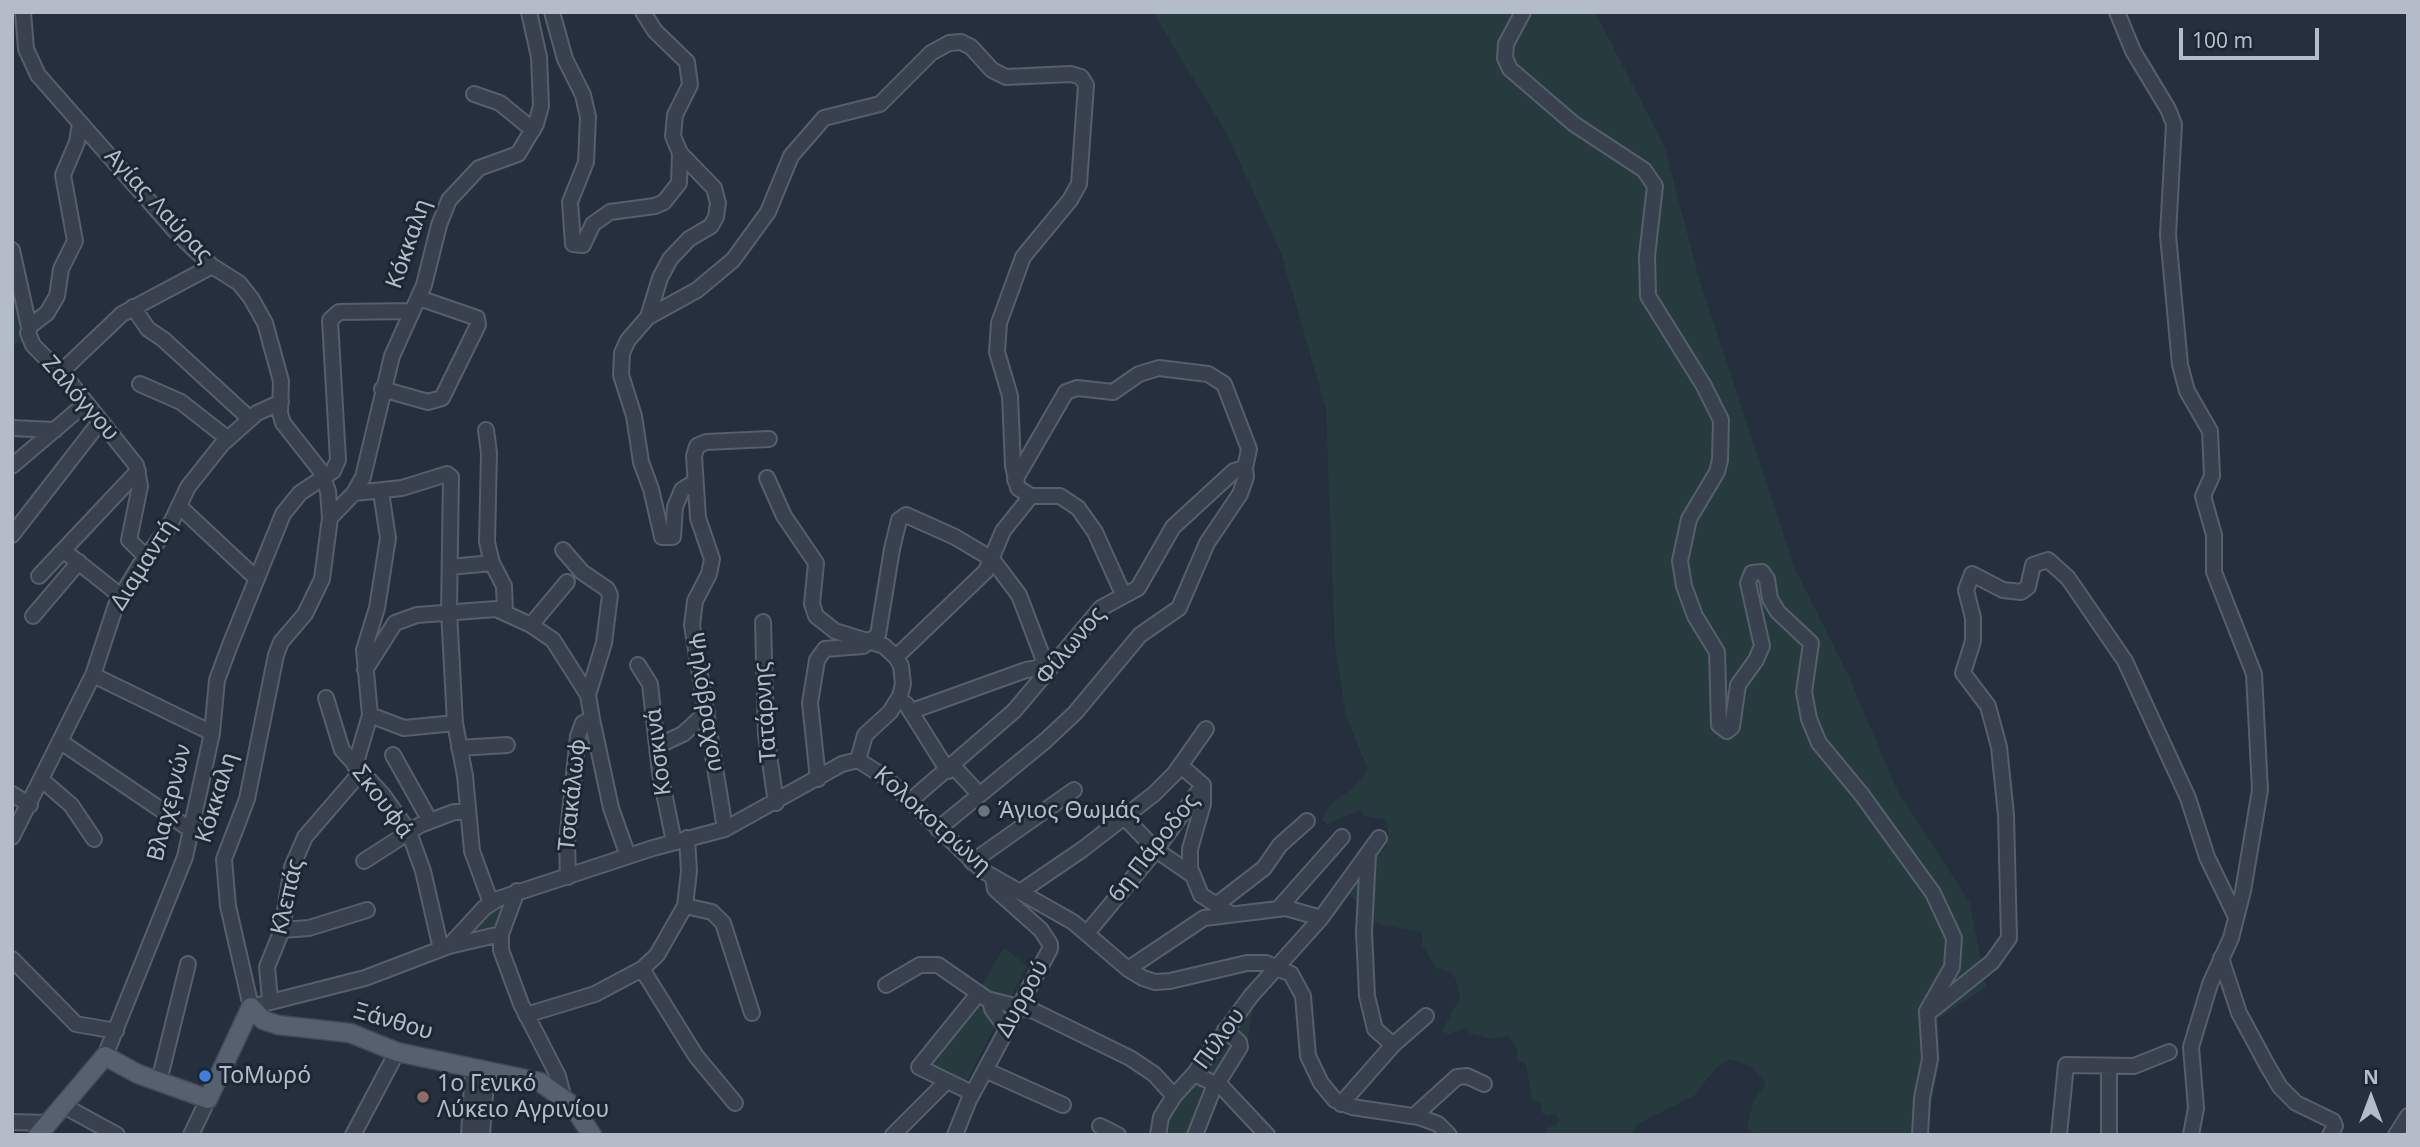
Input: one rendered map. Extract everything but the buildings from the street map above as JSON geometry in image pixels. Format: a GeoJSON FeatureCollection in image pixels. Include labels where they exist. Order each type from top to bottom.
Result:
{"type":"FeatureCollection","features":[{"type":"Feature","properties":{"kind":"main road","name":"Ξάνθου"},"geometry":{"type":"LineString","coordinates":[[251,1007],[269,1023],[350,1033],[397,1052],[530,1079],[563,1096]]}},
{"type":"Feature","properties":{"kind":"main road"},"geometry":{"type":"LineString","coordinates":[[105,1056],[159,1081],[208,1099],[251,1007]]}},
{"type":"Feature","properties":{"kind":"main road","name":"Βλαχερνών"},"geometry":{"type":"LineString","coordinates":[[44,1129],[105,1056]]}},
{"type":"Feature","properties":{"kind":"main road"},"geometry":{"type":"LineString","coordinates":[[563,1096],[587,1123],[592,1135]]}},
{"type":"Feature","properties":{"kind":"street","name":"Αγίας Λαύρας"},"geometry":{"type":"LineString","coordinates":[[23,12],[26,49],[32,67],[162,216],[212,266],[239,282],[256,306],[266,328],[281,381],[281,402]]}},
{"type":"Feature","properties":{"kind":"street","name":"Κόκκαλη"},"geometry":{"type":"LineString","coordinates":[[330,518],[354,493],[366,466],[382,389],[400,334],[419,298],[439,225],[456,190],[479,168],[518,153],[533,130],[541,106],[539,62],[529,12]]}},
{"type":"Feature","properties":{"kind":"street"},"geometry":{"type":"LineString","coordinates":[[552,12],[565,59],[583,95],[588,117],[586,162],[570,202],[573,244],[583,245],[593,224],[610,212],[651,207],[664,202],[679,183],[680,153]]}},
{"type":"Feature","properties":{"kind":"street"},"geometry":{"type":"LineString","coordinates":[[643,12],[655,31],[683,57],[690,70],[688,91],[675,115],[672,127],[674,143],[680,153],[714,188],[718,213],[711,226],[689,239],[670,259],[657,286],[648,317]]}},
{"type":"Feature","properties":{"kind":"street"},"geometry":{"type":"LineString","coordinates":[[1523,12],[1506,44],[1505,58],[1510,69],[1574,124],[1644,170],[1655,186],[1647,256],[1648,296],[1717,407],[1721,420],[1717,472],[1689,519],[1680,561],[1684,586],[1695,616],[1717,652],[1719,725],[1727,731],[1732,727],[1738,685],[1762,646],[1748,583],[1752,573],[1762,572],[1768,579],[1770,599],[1778,612],[1811,643],[1804,692],[1809,719],[1819,743],[1862,795],[1933,893],[1954,938],[1954,958],[1928,1007],[1930,1059],[1922,1098],[1920,1135]]}},
{"type":"Feature","properties":{"kind":"street"},"geometry":{"type":"LineString","coordinates":[[2117,12],[2133,51],[2168,109],[2174,124],[2168,235],[2180,365],[2187,391],[2210,431],[2212,476],[2203,496],[2214,535],[2212,566],[2254,674],[2260,790],[2244,891],[2200,1013],[2191,1047],[2196,1108],[2191,1135]]}},
{"type":"Feature","properties":{"kind":"street"},"geometry":{"type":"LineString","coordinates":[[695,486],[690,485],[682,491],[675,507],[673,537],[662,537],[621,367],[628,340],[648,317],[697,290],[733,260],[768,212],[791,156],[819,122],[832,114],[880,104],[940,47],[954,42],[966,43],[992,70],[1006,77],[1071,74],[1081,77],[1086,93],[1079,184],[1070,200],[1023,257],[997,332],[997,352],[1012,411],[1015,480],[1020,491],[1031,496],[1060,496],[1078,509],[1095,532],[1123,594]]}},
{"type":"Feature","properties":{"kind":"street"},"geometry":{"type":"LineString","coordinates":[[474,94],[500,103],[533,130]]}},
{"type":"Feature","properties":{"kind":"street"},"geometry":{"type":"LineString","coordinates":[[29,327],[45,315],[57,296],[61,269],[75,241],[63,175],[77,142],[80,123]]}},
{"type":"Feature","properties":{"kind":"street","name":"Ζαλόγγου"},"geometry":{"type":"LineString","coordinates":[[12,250],[32,343],[61,372],[138,471]]}},
{"type":"Feature","properties":{"kind":"street"},"geometry":{"type":"LineString","coordinates":[[61,372],[110,324],[133,307],[212,266]]}},
{"type":"Feature","properties":{"kind":"street"},"geometry":{"type":"LineString","coordinates":[[382,389],[428,402],[442,398],[478,325],[477,318],[419,298]]}},
{"type":"Feature","properties":{"kind":"street"},"geometry":{"type":"LineString","coordinates":[[133,307],[148,329],[163,339],[249,418]]}},
{"type":"Feature","properties":{"kind":"street"},"geometry":{"type":"LineString","coordinates":[[324,478],[336,464],[340,447],[330,320],[339,312],[411,311]]}},
{"type":"Feature","properties":{"kind":"street"},"geometry":{"type":"LineString","coordinates":[[938,829],[1074,713],[1140,635],[1180,608],[1207,543],[1240,495],[1249,449],[1224,384],[1208,374],[1160,368],[1139,374],[1112,392],[1077,388],[1066,392],[1015,480]]}},
{"type":"Feature","properties":{"kind":"street"},"geometry":{"type":"LineString","coordinates":[[140,384],[181,402],[228,438]]}},
{"type":"Feature","properties":{"kind":"street","name":"Κόκκαλη"},"geometry":{"type":"LineString","coordinates":[[251,1007],[228,906],[224,859],[247,799],[275,655],[281,642],[305,614],[318,590],[324,571],[330,518],[324,478],[286,429],[280,415],[281,402]]}},
{"type":"Feature","properties":{"kind":"street","name":"Διαμαντή"},"geometry":{"type":"LineString","coordinates":[[12,837],[93,675],[109,621],[121,596],[169,527],[197,475],[249,418],[281,402]]}},
{"type":"Feature","properties":{"kind":"street"},"geometry":{"type":"LineString","coordinates":[[12,466],[85,404]]}},
{"type":"Feature","properties":{"kind":"street"},"geometry":{"type":"LineString","coordinates":[[12,535],[100,423]]}},
{"type":"Feature","properties":{"kind":"street"},"geometry":{"type":"LineString","coordinates":[[12,428],[55,430]]}},
{"type":"Feature","properties":{"kind":"street"},"geometry":{"type":"LineString","coordinates":[[486,430],[489,453],[487,534],[492,563],[504,586],[505,612]]}},
{"type":"Feature","properties":{"kind":"street","name":"Ψηλόβραχου"},"geometry":{"type":"LineString","coordinates":[[725,829],[692,619],[695,601],[709,574],[712,558],[699,527],[694,456],[701,443],[769,439]]}},
{"type":"Feature","properties":{"kind":"street"},"geometry":{"type":"LineString","coordinates":[[39,576],[138,471]]}},
{"type":"Feature","properties":{"kind":"street"},"geometry":{"type":"LineString","coordinates":[[138,471],[139,496],[129,540],[146,557]]}},
{"type":"Feature","properties":{"kind":"street","name":"Φίλωνος"},"geometry":{"type":"LineString","coordinates":[[910,801],[1014,711],[1040,674],[1101,608],[1140,585],[1173,527],[1234,471],[1245,472]]}},
{"type":"Feature","properties":{"kind":"street"},"geometry":{"type":"LineString","coordinates":[[354,493],[381,492],[450,475],[449,611],[455,723],[465,776],[475,863],[491,903]]}},
{"type":"Feature","properties":{"kind":"street","name":"Βλαχερνών"},"geometry":{"type":"LineString","coordinates":[[105,1056],[186,857],[212,733],[217,680],[288,506],[300,493],[324,478]]}},
{"type":"Feature","properties":{"kind":"street"},"geometry":{"type":"LineString","coordinates":[[767,478],[784,516],[816,564],[812,604],[816,616],[835,631],[886,647],[896,657],[903,675],[900,696],[890,712],[865,735],[858,760]]}},
{"type":"Feature","properties":{"kind":"street"},"geometry":{"type":"LineString","coordinates":[[358,769],[370,715],[365,646],[377,608],[388,538],[381,492]]}},
{"type":"Feature","properties":{"kind":"street"},"geometry":{"type":"LineString","coordinates":[[896,657],[982,575],[1003,531],[1031,496]]}},
{"type":"Feature","properties":{"kind":"street"},"geometry":{"type":"LineString","coordinates":[[179,506],[257,579]]}},
{"type":"Feature","properties":{"kind":"street"},"geometry":{"type":"LineString","coordinates":[[818,779],[810,703],[817,660],[828,647],[863,646],[872,642],[880,628],[899,520],[908,514],[992,558],[1019,595],[1044,660],[1040,674],[912,711]]}},
{"type":"Feature","properties":{"kind":"street"},"geometry":{"type":"LineString","coordinates":[[563,550],[582,572],[607,589],[610,595],[604,643],[588,695]]}},
{"type":"Feature","properties":{"kind":"street"},"geometry":{"type":"LineString","coordinates":[[64,551],[121,596]]}},
{"type":"Feature","properties":{"kind":"street"},"geometry":{"type":"LineString","coordinates":[[1927,1014],[1992,962],[2009,938],[2006,815],[1999,747],[1988,706],[1963,673],[1973,642],[1973,618],[1966,590],[1972,574],[2003,590],[2021,592],[2028,587],[2033,565],[2048,560],[2068,578],[2125,661],[2188,799],[2207,857],[2236,917]]}},
{"type":"Feature","properties":{"kind":"street"},"geometry":{"type":"LineString","coordinates":[[33,615],[79,562]]}},
{"type":"Feature","properties":{"kind":"street"},"geometry":{"type":"LineString","coordinates":[[450,567],[492,563]]}},
{"type":"Feature","properties":{"kind":"street"},"geometry":{"type":"LineString","coordinates":[[531,625],[567,582]]}},
{"type":"Feature","properties":{"kind":"street","name":"Τσακάλωφ"},"geometry":{"type":"LineString","coordinates":[[365,670],[398,621],[417,615],[486,608],[505,612],[531,625],[557,645],[588,695],[611,808],[628,856]]}},
{"type":"Feature","properties":{"kind":"street","name":"Τατάρνης"},"geometry":{"type":"LineString","coordinates":[[763,622],[766,734],[776,803]]}},
{"type":"Feature","properties":{"kind":"street","name":"Κοσκινά"},"geometry":{"type":"LineString","coordinates":[[638,665],[650,684],[657,746],[680,840]]}},
{"type":"Feature","properties":{"kind":"street"},"geometry":{"type":"LineString","coordinates":[[93,675],[212,733]]}},
{"type":"Feature","properties":{"kind":"street"},"geometry":{"type":"LineString","coordinates":[[900,696],[951,768],[979,794]]}},
{"type":"Feature","properties":{"kind":"street","name":"Σκουφά"},"geometry":{"type":"LineString","coordinates":[[326,698],[340,746],[383,795],[409,832],[424,871],[445,947]]}},
{"type":"Feature","properties":{"kind":"street"},"geometry":{"type":"LineString","coordinates":[[657,746],[683,734],[708,712]]}},
{"type":"Feature","properties":{"kind":"street"},"geometry":{"type":"LineString","coordinates":[[370,715],[404,728],[455,723]]}},
{"type":"Feature","properties":{"kind":"street","name":"Τσακάλωφ"},"geometry":{"type":"LineString","coordinates":[[568,877],[567,842],[578,736],[583,723],[592,719]]}},
{"type":"Feature","properties":{"kind":"street"},"geometry":{"type":"LineString","coordinates":[[1020,892],[1125,818],[1165,784],[1206,729]]}},
{"type":"Feature","properties":{"kind":"street"},"geometry":{"type":"LineString","coordinates":[[61,742],[191,830]]}},
{"type":"Feature","properties":{"kind":"street"},"geometry":{"type":"LineString","coordinates":[[459,748],[507,745]]}},
{"type":"Feature","properties":{"kind":"street"},"geometry":{"type":"LineString","coordinates":[[393,755],[430,821]]}},
{"type":"Feature","properties":{"kind":"street","name":"Κολοκοτρώνη"},"geometry":{"type":"LineString","coordinates":[[251,1007],[365,978],[445,947],[491,903],[517,891],[680,840],[725,829],[842,764],[858,760],[874,768],[972,862],[1087,933],[1128,970],[1160,982],[1247,962],[1279,967]]}},
{"type":"Feature","properties":{"kind":"street","name":"6η Πάροδος"},"geometry":{"type":"LineString","coordinates":[[1087,933],[1156,850],[1203,785],[1181,766]]}},
{"type":"Feature","properties":{"kind":"street","name":"Κλεπάς"},"geometry":{"type":"LineString","coordinates":[[270,1000],[267,971],[282,930],[290,873],[302,842],[358,769]]}},
{"type":"Feature","properties":{"kind":"street"},"geometry":{"type":"LineString","coordinates":[[42,780],[71,804],[94,839]]}},
{"type":"Feature","properties":{"kind":"street"},"geometry":{"type":"LineString","coordinates":[[1203,785],[1203,804],[1190,849],[1191,874],[1201,895],[1231,914]]}},
{"type":"Feature","properties":{"kind":"street"},"geometry":{"type":"LineString","coordinates":[[972,862],[1074,790]]}},
{"type":"Feature","properties":{"kind":"street"},"geometry":{"type":"LineString","coordinates":[[12,794],[30,805]]}},
{"type":"Feature","properties":{"kind":"street"},"geometry":{"type":"LineString","coordinates":[[364,861],[430,821],[454,812],[467,811]]}},
{"type":"Feature","properties":{"kind":"street"},"geometry":{"type":"LineString","coordinates":[[1125,818],[1156,850],[1191,874]]}},
{"type":"Feature","properties":{"kind":"street"},"geometry":{"type":"LineString","coordinates":[[1216,905],[1264,868],[1280,845],[1307,821]]}},
{"type":"Feature","properties":{"kind":"street"},"geometry":{"type":"LineString","coordinates":[[1279,908],[1342,837]]}},
{"type":"Feature","properties":{"kind":"street","name":"Πύλου"},"geometry":{"type":"LineString","coordinates":[[1158,1135],[1161,1117],[1174,1096],[1194,1074],[1225,1030],[1321,918],[1378,838]]}},
{"type":"Feature","properties":{"kind":"street"},"geometry":{"type":"LineString","coordinates":[[526,1015],[583,1000],[642,969],[657,955],[685,906],[689,871],[680,840]]}},
{"type":"Feature","properties":{"kind":"street"},"geometry":{"type":"LineString","coordinates":[[1368,853],[1364,932],[1367,996],[1375,1029],[1393,1045]]}},
{"type":"Feature","properties":{"kind":"street","name":"Δυρρού"},"geometry":{"type":"LineString","coordinates":[[955,1135],[972,1093],[1017,1007],[1047,957],[1050,944],[1041,930],[995,889],[993,877]]}},
{"type":"Feature","properties":{"kind":"street"},"geometry":{"type":"LineString","coordinates":[[517,891],[501,934],[500,950],[526,1015],[558,1076],[563,1096]]}},
{"type":"Feature","properties":{"kind":"street"},"geometry":{"type":"LineString","coordinates":[[685,906],[712,912],[723,923],[752,1013]]}},
{"type":"Feature","properties":{"kind":"street"},"geometry":{"type":"LineString","coordinates":[[1128,970],[1204,918],[1279,908],[1293,909],[1321,918]]}},
{"type":"Feature","properties":{"kind":"street"},"geometry":{"type":"LineString","coordinates":[[282,930],[309,928],[368,910]]}},
{"type":"Feature","properties":{"kind":"street"},"geometry":{"type":"LineString","coordinates":[[445,947],[501,934]]}},
{"type":"Feature","properties":{"kind":"street"},"geometry":{"type":"LineString","coordinates":[[2221,958],[2239,1013],[2280,1087],[2296,1103],[2333,1121],[2335,1126],[2330,1135]]}},
{"type":"Feature","properties":{"kind":"street"},"geometry":{"type":"LineString","coordinates":[[12,959],[76,1024],[116,1031]]}},
{"type":"Feature","properties":{"kind":"street"},"geometry":{"type":"LineString","coordinates":[[886,985],[920,965],[933,963],[984,997],[1037,1012],[1130,1058],[1154,1074],[1174,1096]]}},
{"type":"Feature","properties":{"kind":"street"},"geometry":{"type":"LineString","coordinates":[[159,1081],[188,964]]}},
{"type":"Feature","properties":{"kind":"street"},"geometry":{"type":"LineString","coordinates":[[1279,967],[1299,985],[1308,1056],[1321,1083],[1341,1104],[1414,1116],[1433,1129],[1449,1135]]}},
{"type":"Feature","properties":{"kind":"street"},"geometry":{"type":"LineString","coordinates":[[642,969],[696,1056],[735,1103]]}},
{"type":"Feature","properties":{"kind":"street"},"geometry":{"type":"LineString","coordinates":[[984,997],[1006,1028]]}},
{"type":"Feature","properties":{"kind":"street"},"geometry":{"type":"LineString","coordinates":[[972,1093],[919,1067],[984,997]]}},
{"type":"Feature","properties":{"kind":"street"},"geometry":{"type":"LineString","coordinates":[[1341,1104],[1393,1045],[1426,1016]]}},
{"type":"Feature","properties":{"kind":"street"},"geometry":{"type":"LineString","coordinates":[[1195,1135],[1217,1083],[1239,1051],[1239,1042],[1225,1030]]}},
{"type":"Feature","properties":{"kind":"street"},"geometry":{"type":"LineString","coordinates":[[353,1135],[397,1052]]}},
{"type":"Feature","properties":{"kind":"street"},"geometry":{"type":"LineString","coordinates":[[2059,1135],[2066,1065],[2134,1066],[2169,1052]]}},
{"type":"Feature","properties":{"kind":"street"},"geometry":{"type":"LineString","coordinates":[[2109,1067],[2109,1135]]}},
{"type":"Feature","properties":{"kind":"street"},"geometry":{"type":"LineString","coordinates":[[469,1135],[480,1069]]}},
{"type":"Feature","properties":{"kind":"street"},"geometry":{"type":"LineString","coordinates":[[480,1069],[482,1135]]}},
{"type":"Feature","properties":{"kind":"street"},"geometry":{"type":"LineString","coordinates":[[985,1070],[1063,1105]]}},
{"type":"Feature","properties":{"kind":"street"},"geometry":{"type":"LineString","coordinates":[[1194,1074],[1217,1083],[1267,1135]]}},
{"type":"Feature","properties":{"kind":"street"},"geometry":{"type":"LineString","coordinates":[[1414,1116],[1457,1077],[1467,1076],[1484,1084]]}},
{"type":"Feature","properties":{"kind":"street"},"geometry":{"type":"LineString","coordinates":[[893,1135],[947,1082]]}},
{"type":"Feature","properties":{"kind":"street"},"geometry":{"type":"LineString","coordinates":[[191,1135],[208,1099]]}},
{"type":"Feature","properties":{"kind":"street"},"geometry":{"type":"LineString","coordinates":[[64,1106],[117,1135]]}},
{"type":"Feature","properties":{"kind":"street"},"geometry":{"type":"LineString","coordinates":[[2396,1135],[2408,1116]]}},
{"type":"Feature","properties":{"kind":"street"},"geometry":{"type":"LineString","coordinates":[[12,1122],[44,1129]]}},
{"type":"Feature","properties":{"kind":"street"},"geometry":{"type":"LineString","coordinates":[[1100,1126],[1118,1135]]}},
{"type":"Feature","properties":{"kind":"green space"},"geometry":{"type":"Polygon","coordinates":[[[1153,12],[1595,12],[1665,147],[1698,275],[1795,569],[1848,675],[1897,790],[1970,903],[1986,987],[1938,1019],[1940,1058],[1926,1135],[1757,1135],[1747,1129],[1753,1102],[1766,1083],[1752,1067],[1730,1059],[1714,1070],[1694,1096],[1638,1124],[1630,1135],[1545,1135],[1547,1128],[1556,1125],[1560,1120],[1554,1113],[1547,1116],[1542,1113],[1541,1103],[1532,1099],[1526,1065],[1516,1059],[1518,1051],[1509,1036],[1493,1039],[1469,1033],[1466,1028],[1448,1034],[1442,1031],[1460,998],[1456,979],[1450,972],[1436,968],[1422,945],[1422,932],[1382,925],[1371,919],[1365,908],[1348,894],[1369,856],[1385,849],[1389,835],[1386,820],[1364,816],[1362,809],[1327,824],[1322,820],[1330,804],[1352,789],[1368,770],[1346,716],[1335,647],[1326,409],[1281,253],[1228,136],[1153,12]]]}},
{"type":"Feature","properties":{"kind":"green space"},"geometry":{"type":"Polygon","coordinates":[[[12,267],[23,342],[12,346],[12,267]]]}},
{"type":"Feature","properties":{"kind":"green space"},"geometry":{"type":"Polygon","coordinates":[[[504,903],[497,925],[472,932],[488,915],[504,903]]]}},
{"type":"Feature","properties":{"kind":"green space"},"geometry":{"type":"Polygon","coordinates":[[[1004,948],[1027,966],[1012,995],[993,994],[982,985],[1004,948]]]}},
{"type":"Feature","properties":{"kind":"green space"},"geometry":{"type":"Polygon","coordinates":[[[979,1005],[995,1026],[967,1080],[930,1062],[979,1005]]]}},
{"type":"Feature","properties":{"kind":"green space"},"geometry":{"type":"Polygon","coordinates":[[[1244,1007],[1253,1011],[1247,1042],[1229,1027],[1244,1007]]]}},
{"type":"Feature","properties":{"kind":"green space"},"geometry":{"type":"Polygon","coordinates":[[[1223,1033],[1236,1043],[1213,1073],[1200,1069],[1223,1033]]]}},
{"type":"Feature","properties":{"kind":"green space"},"geometry":{"type":"Polygon","coordinates":[[[1194,1081],[1204,1087],[1186,1135],[1163,1135],[1167,1118],[1194,1081]]]}},
{"type":"Feature","properties":{"kind":"place","name":"Άγιος Θωμάς"},"geometry":{"type":"Point","coordinates":[984,811]}},
{"type":"Feature","properties":{"kind":"place","name":"ΤοΜωρό"},"geometry":{"type":"Point","coordinates":[205,1076]}},
{"type":"Feature","properties":{"kind":"place","name":"1ο Γενικό Λύκειο Αγρινίου"},"geometry":{"type":"Point","coordinates":[423,1097]}}]}
